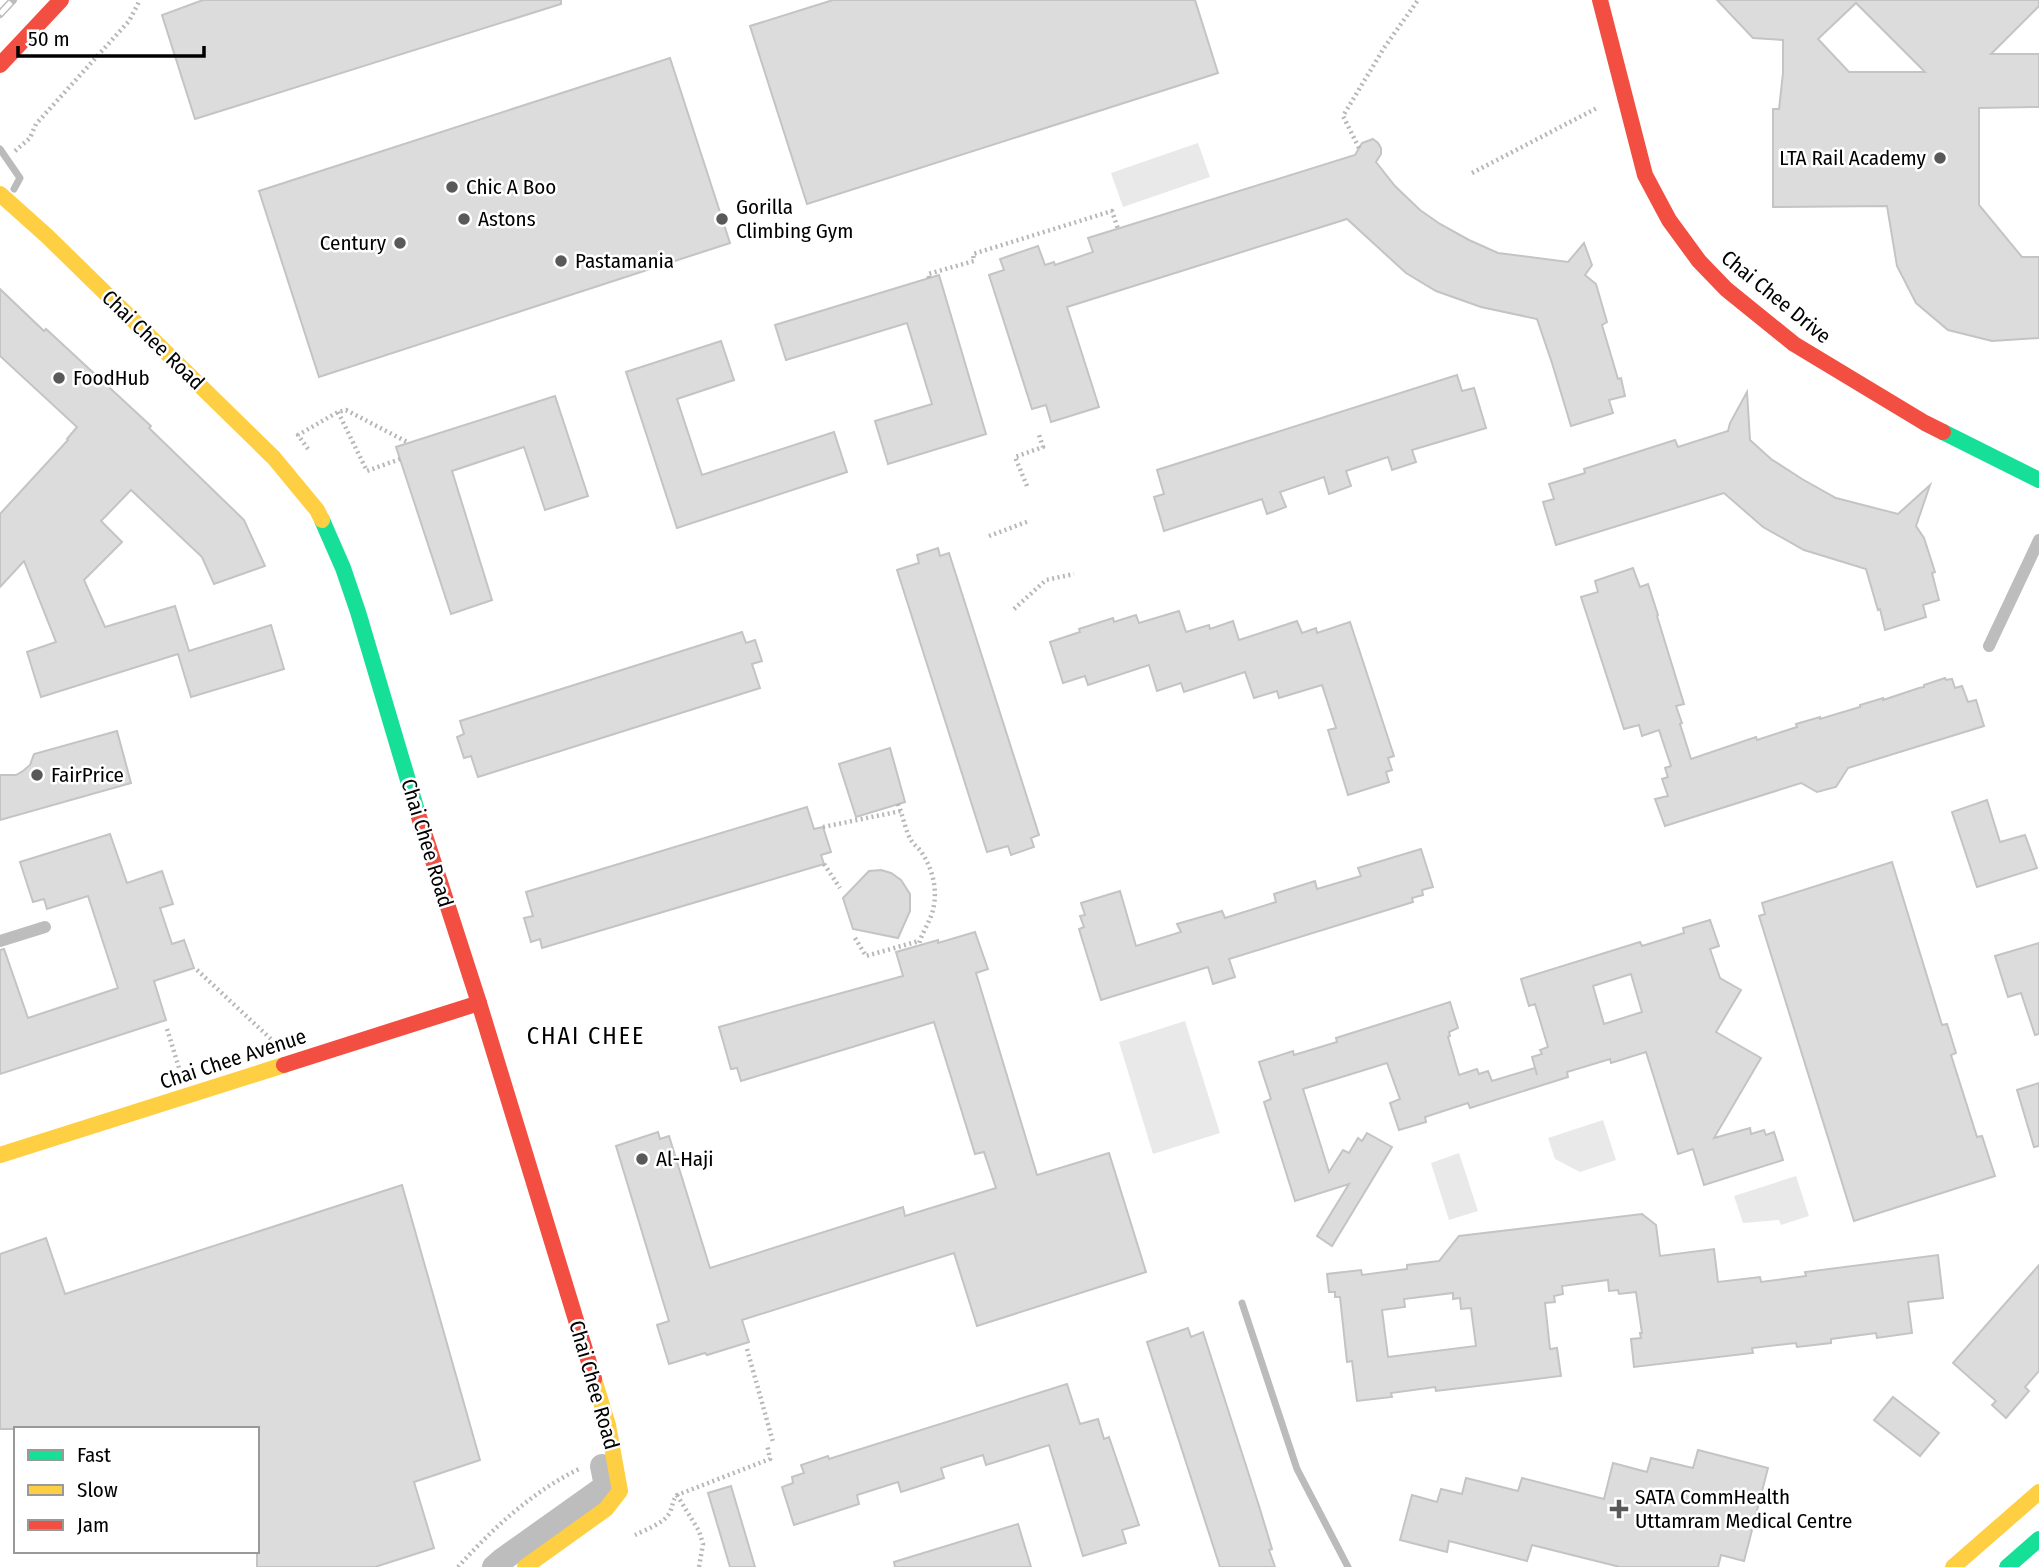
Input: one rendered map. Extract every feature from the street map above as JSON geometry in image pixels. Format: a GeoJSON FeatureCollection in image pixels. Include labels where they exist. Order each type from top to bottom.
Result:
{"type":"FeatureCollection","features":[{"type":"Feature","properties":{"kind":"street"},"geometry":{"type":"LineString","coordinates":[[0,65],[61,0]]}},
{"type":"Feature","properties":{"kind":"street","name":"Chai Chee Drive"},"geometry":{"type":"LineString","coordinates":[[1600,0],[1645,175],[1669,220],[1699,261],[1726,289],[1794,344],[1925,423],[2039,480]]}},
{"type":"Feature","properties":{"kind":"street","name":"Chai Chee Road"},"geometry":{"type":"LineString","coordinates":[[0,194],[47,236],[274,458],[317,510],[343,568],[431,859],[595,1428],[606,1486],[494,1567]]}},
{"type":"Feature","properties":{"kind":"street","name":"Chai Chee Road"},"geometry":{"type":"LineString","coordinates":[[0,215],[38,245],[264,467],[306,516],[331,572],[419,863],[473,1005],[608,1425],[620,1491],[606,1509],[525,1567]]}},
{"type":"Feature","properties":{"kind":"street","name":"Chai Chee Avenue"},"geometry":{"type":"LineString","coordinates":[[0,1155],[473,1005]]}},
{"type":"Feature","properties":{"kind":"street"},"geometry":{"type":"LineString","coordinates":[[1952,1567],[2039,1492]]}},
{"type":"Feature","properties":{"kind":"street"},"geometry":{"type":"LineString","coordinates":[[2007,1567],[2039,1539]]}},
{"type":"Feature","properties":{"kind":"lane"},"geometry":{"type":"LineString","coordinates":[[1989,646],[2039,540]]}},
{"type":"Feature","properties":{"kind":"lane"},"geometry":{"type":"LineString","coordinates":[[0,941],[46,927]]}},
{"type":"Feature","properties":{"kind":"path"},"geometry":{"type":"LineString","coordinates":[[15,151],[30,138],[36,124],[130,21],[140,0]]}},
{"type":"Feature","properties":{"kind":"path"},"geometry":{"type":"LineString","coordinates":[[1359,148],[1343,116],[1384,48],[1419,0]]}},
{"type":"Feature","properties":{"kind":"path"},"geometry":{"type":"LineString","coordinates":[[1472,173],[1624,96]]}},
{"type":"Feature","properties":{"kind":"path"},"geometry":{"type":"LineString","coordinates":[[929,278],[928,275],[974,261],[972,254],[1112,211],[1118,229]]}},
{"type":"Feature","properties":{"kind":"path"},"geometry":{"type":"LineString","coordinates":[[298,435],[346,410],[409,443]]}},
{"type":"Feature","properties":{"kind":"path"},"geometry":{"type":"LineString","coordinates":[[338,412],[367,471],[400,459]]}},
{"type":"Feature","properties":{"kind":"path"},"geometry":{"type":"LineString","coordinates":[[1027,486],[1015,457],[1043,447],[1039,435]]}},
{"type":"Feature","properties":{"kind":"path"},"geometry":{"type":"LineString","coordinates":[[989,536],[1029,521]]}},
{"type":"Feature","properties":{"kind":"path"},"geometry":{"type":"LineString","coordinates":[[1014,609],[1046,580],[1074,574]]}},
{"type":"Feature","properties":{"kind":"path"},"geometry":{"type":"LineString","coordinates":[[855,938],[866,956],[919,943],[933,913],[934,882],[926,859],[910,839],[898,804]]}},
{"type":"Feature","properties":{"kind":"path"},"geometry":{"type":"LineString","coordinates":[[823,827],[901,811]]}},
{"type":"Feature","properties":{"kind":"path"},"geometry":{"type":"LineString","coordinates":[[824,864],[840,888]]}},
{"type":"Feature","properties":{"kind":"path"},"geometry":{"type":"LineString","coordinates":[[197,970],[275,1043]]}},
{"type":"Feature","properties":{"kind":"path"},"geometry":{"type":"LineString","coordinates":[[167,1029],[181,1074]]}},
{"type":"Feature","properties":{"kind":"path"},"geometry":{"type":"LineString","coordinates":[[747,1349],[773,1442]]}},
{"type":"Feature","properties":{"kind":"path"},"geometry":{"type":"LineString","coordinates":[[635,1535],[665,1519],[677,1495],[770,1459],[767,1444]]}},
{"type":"Feature","properties":{"kind":"path"},"geometry":{"type":"LineString","coordinates":[[458,1567],[524,1502],[583,1465]]}},
{"type":"Feature","properties":{"kind":"path"},"geometry":{"type":"LineString","coordinates":[[677,1495],[699,1531],[703,1544],[699,1567]]}},
{"type":"Feature","properties":{"kind":"shaded area"},"geometry":{"type":"Polygon","coordinates":[[[1198,143],[1210,177],[1123,207],[1111,173],[1198,143]]]}},
{"type":"Feature","properties":{"kind":"shaded area"},"geometry":{"type":"Polygon","coordinates":[[[1185,1021],[1220,1133],[1153,1154],[1119,1042],[1185,1021]]]}},
{"type":"Feature","properties":{"kind":"shaded area"},"geometry":{"type":"Polygon","coordinates":[[[1603,1120],[1616,1160],[1580,1172],[1555,1159],[1548,1138],[1603,1120]]]}},
{"type":"Feature","properties":{"kind":"shaded area"},"geometry":{"type":"Polygon","coordinates":[[[1459,1153],[1478,1211],[1449,1220],[1431,1163],[1459,1153]]]}},
{"type":"Feature","properties":{"kind":"shaded area"},"geometry":{"type":"Polygon","coordinates":[[[1796,1176],[1809,1216],[1781,1225],[1779,1220],[1743,1223],[1734,1196],[1796,1176]]]}},
{"type":"Feature","properties":{"kind":"building"},"geometry":{"type":"Polygon","coordinates":[[[203,0],[561,0],[561,4],[195,119],[162,15],[203,0]]]}},
{"type":"Feature","properties":{"kind":"building"},"geometry":{"type":"Polygon","coordinates":[[[833,0],[1195,0],[1218,73],[807,204],[750,26],[833,0]]]}},
{"type":"Feature","properties":{"kind":"building"},"geometry":{"type":"Polygon","coordinates":[[[1717,0],[2039,0],[2039,6],[1991,54],[2039,54],[2039,107],[1979,108],[1979,205],[2022,257],[2039,257],[2039,338],[1992,341],[1948,330],[1916,303],[1897,266],[1887,206],[1773,207],[1773,109],[1779,109],[1783,40],[1753,38],[1717,0]],[[1856,3],[1818,39],[1849,72],[1925,72],[1856,3]]]}},
{"type":"Feature","properties":{"kind":"building"},"geometry":{"type":"Polygon","coordinates":[[[670,58],[730,243],[319,377],[259,191],[670,58]]]}},
{"type":"Feature","properties":{"kind":"building"},"geometry":{"type":"Polygon","coordinates":[[[1373,139],[1381,148],[1376,162],[1395,186],[1420,210],[1469,240],[1498,253],[1568,262],[1584,243],[1592,265],[1585,275],[1596,284],[1607,322],[1602,325],[1625,396],[1609,400],[1613,413],[1571,426],[1537,319],[1481,307],[1436,291],[1406,273],[1347,219],[1067,307],[1099,407],[1051,422],[1046,405],[1032,409],[989,275],[1004,270],[1000,259],[1038,246],[1045,265],[1054,262],[1055,265],[1093,252],[1088,238],[1355,155],[1362,143],[1373,139]]]}},
{"type":"Feature","properties":{"kind":"building"},"geometry":{"type":"Polygon","coordinates":[[[939,275],[986,434],[888,464],[875,421],[932,404],[907,323],[786,360],[775,325],[939,275]]]}},
{"type":"Feature","properties":{"kind":"building"},"geometry":{"type":"Polygon","coordinates":[[[0,289],[151,426],[149,428],[244,520],[265,566],[214,584],[202,557],[131,490],[101,521],[122,542],[84,580],[105,627],[175,606],[189,651],[271,625],[284,669],[191,697],[178,654],[41,697],[27,652],[56,642],[24,561],[0,587],[0,514],[77,427],[0,356],[0,289]]]}},
{"type":"Feature","properties":{"kind":"building"},"geometry":{"type":"Polygon","coordinates":[[[721,341],[734,380],[677,399],[702,475],[834,432],[847,472],[677,528],[626,372],[721,341]]]}},
{"type":"Feature","properties":{"kind":"building"},"geometry":{"type":"Polygon","coordinates":[[[1457,375],[1462,391],[1474,388],[1486,428],[1412,450],[1416,462],[1392,470],[1388,457],[1346,471],[1351,486],[1329,494],[1324,477],[1280,492],[1286,507],[1267,514],[1262,499],[1164,531],[1154,497],[1164,494],[1157,470],[1457,375]]]}},
{"type":"Feature","properties":{"kind":"building"},"geometry":{"type":"Polygon","coordinates":[[[1747,392],[1750,440],[1771,459],[1836,498],[1898,514],[1930,485],[1916,526],[1924,538],[1935,572],[1932,573],[1939,600],[1923,605],[1926,617],[1885,630],[1866,569],[1804,550],[1763,527],[1724,493],[1556,545],[1543,502],[1554,499],[1549,484],[1585,473],[1584,469],[1675,440],[1678,447],[1728,431],[1747,392]]]}},
{"type":"Feature","properties":{"kind":"building"},"geometry":{"type":"Polygon","coordinates":[[[555,396],[588,496],[545,510],[524,447],[452,471],[492,600],[451,614],[396,447],[555,396]]]}},
{"type":"Feature","properties":{"kind":"building"},"geometry":{"type":"Polygon","coordinates":[[[938,548],[940,556],[949,553],[1039,835],[1031,838],[1034,847],[1011,855],[1008,846],[987,852],[897,570],[919,563],[917,555],[938,548]]]}},
{"type":"Feature","properties":{"kind":"building"},"geometry":{"type":"Polygon","coordinates":[[[1633,568],[1640,587],[1648,584],[1658,615],[1684,704],[1676,706],[1691,759],[1756,737],[1757,740],[1797,727],[1796,724],[1924,687],[1945,678],[1952,679],[1955,688],[1962,686],[1968,702],[1976,700],[1984,726],[1848,768],[1836,787],[1817,792],[1801,783],[1665,826],[1655,799],[1668,796],[1662,779],[1668,777],[1665,768],[1671,766],[1659,730],[1642,736],[1639,725],[1624,729],[1581,597],[1598,592],[1595,581],[1633,568]]]}},
{"type":"Feature","properties":{"kind":"building"},"geometry":{"type":"Polygon","coordinates":[[[1179,611],[1186,632],[1209,625],[1210,629],[1233,621],[1239,640],[1297,621],[1302,633],[1316,628],[1317,633],[1350,622],[1394,756],[1388,758],[1392,770],[1386,772],[1389,782],[1348,795],[1328,730],[1336,728],[1322,685],[1279,698],[1277,691],[1254,698],[1245,672],[1184,692],[1181,683],[1157,691],[1149,665],[1088,685],[1085,676],[1063,683],[1050,642],[1113,618],[1114,622],[1136,615],[1139,623],[1179,611]]]}},
{"type":"Feature","properties":{"kind":"building"},"geometry":{"type":"Polygon","coordinates":[[[742,632],[746,643],[755,640],[762,661],[752,664],[760,688],[478,777],[471,756],[464,758],[457,737],[464,734],[460,721],[742,632]]]}},
{"type":"Feature","properties":{"kind":"building"},"geometry":{"type":"Polygon","coordinates":[[[117,731],[131,783],[0,820],[0,775],[16,775],[23,771],[30,765],[34,754],[117,731]]]}},
{"type":"Feature","properties":{"kind":"building"},"geometry":{"type":"Polygon","coordinates":[[[890,748],[905,802],[856,817],[839,764],[890,748]]]}},
{"type":"Feature","properties":{"kind":"building"},"geometry":{"type":"Polygon","coordinates":[[[1987,800],[2000,842],[2025,835],[2037,868],[1977,887],[1952,812],[1987,800]]]}},
{"type":"Feature","properties":{"kind":"building"},"geometry":{"type":"Polygon","coordinates":[[[807,807],[814,829],[823,827],[831,852],[821,855],[824,864],[542,948],[540,939],[531,942],[524,918],[533,916],[526,892],[807,807]]]}},
{"type":"Feature","properties":{"kind":"building"},"geometry":{"type":"Polygon","coordinates":[[[110,834],[127,883],[162,871],[173,904],[160,908],[172,944],[184,940],[194,968],[154,981],[166,1020],[0,1074],[0,950],[4,949],[28,1018],[118,988],[88,896],[47,909],[44,899],[33,902],[20,862],[110,834]]]}},
{"type":"Feature","properties":{"kind":"building"},"geometry":{"type":"Polygon","coordinates":[[[1421,849],[1433,887],[1422,890],[1423,895],[1412,898],[1413,902],[1229,959],[1235,977],[1213,984],[1208,967],[1101,1000],[1079,929],[1084,927],[1080,916],[1085,915],[1081,903],[1120,891],[1136,946],[1181,932],[1177,924],[1222,911],[1225,918],[1276,902],[1274,894],[1315,881],[1317,889],[1361,876],[1358,868],[1421,849]]]}},
{"type":"Feature","properties":{"kind":"building"},"geometry":{"type":"Polygon","coordinates":[[[1892,862],[1942,1025],[1947,1024],[1956,1053],[1951,1055],[1977,1137],[1982,1136],[1995,1176],[1854,1221],[1759,916],[1765,914],[1762,903],[1892,862]]]}},
{"type":"Feature","properties":{"kind":"building"},"geometry":{"type":"Polygon","coordinates":[[[881,870],[901,880],[910,894],[910,911],[898,938],[853,929],[843,898],[869,871],[881,870]]]}},
{"type":"Feature","properties":{"kind":"building"},"geometry":{"type":"Polygon","coordinates":[[[1710,920],[1719,946],[1710,949],[1720,978],[1741,990],[1716,1032],[1761,1058],[1714,1138],[1750,1128],[1751,1134],[1764,1130],[1766,1135],[1774,1132],[1783,1160],[1704,1185],[1693,1149],[1678,1154],[1646,1052],[1567,1072],[1568,1077],[1470,1108],[1468,1103],[1425,1117],[1426,1122],[1399,1130],[1390,1103],[1400,1099],[1387,1063],[1303,1089],[1329,1172],[1343,1150],[1349,1153],[1358,1138],[1362,1141],[1367,1133],[1392,1147],[1332,1246],[1317,1236],[1349,1184],[1295,1201],[1264,1102],[1271,1099],[1259,1062],[1293,1051],[1294,1055],[1337,1042],[1336,1038],[1450,1002],[1458,1028],[1449,1032],[1448,1037],[1459,1075],[1477,1069],[1479,1074],[1488,1071],[1492,1081],[1535,1068],[1537,1075],[1532,1057],[1542,1054],[1540,1050],[1548,1047],[1535,1004],[1529,1006],[1521,979],[1640,942],[1642,946],[1684,933],[1683,928],[1710,920]],[[1631,974],[1593,986],[1604,1024],[1642,1012],[1631,974]]]}},
{"type":"Feature","properties":{"kind":"building"},"geometry":{"type":"Polygon","coordinates":[[[975,932],[988,969],[976,973],[1037,1175],[1109,1153],[1146,1272],[977,1326],[954,1253],[742,1320],[749,1342],[669,1364],[657,1325],[669,1321],[616,1146],[658,1132],[660,1139],[669,1136],[710,1268],[903,1207],[905,1216],[996,1188],[984,1152],[975,1154],[934,1022],[741,1081],[737,1068],[731,1069],[719,1027],[903,976],[896,952],[975,932]]]}},
{"type":"Feature","properties":{"kind":"building"},"geometry":{"type":"Polygon","coordinates":[[[2039,943],[2039,1034],[2035,1035],[2021,993],[2008,997],[1995,956],[2039,943]]]}},
{"type":"Feature","properties":{"kind":"building"},"geometry":{"type":"Polygon","coordinates":[[[2039,1083],[2039,1146],[2034,1147],[2017,1090],[2039,1083]]]}},
{"type":"Feature","properties":{"kind":"building"},"geometry":{"type":"Polygon","coordinates":[[[402,1185],[480,1460],[414,1482],[434,1548],[375,1567],[257,1567],[259,1427],[0,1429],[0,1254],[46,1238],[65,1294],[402,1185]]]}},
{"type":"Feature","properties":{"kind":"building"},"geometry":{"type":"Polygon","coordinates":[[[1642,1214],[1656,1225],[1660,1256],[1714,1249],[1718,1282],[1760,1277],[1761,1282],[1806,1276],[1805,1272],[1938,1255],[1943,1298],[1908,1302],[1912,1333],[1877,1338],[1876,1333],[1831,1339],[1831,1343],[1797,1347],[1796,1343],[1752,1348],[1753,1353],[1634,1367],[1631,1339],[1641,1338],[1642,1333],[1636,1292],[1619,1294],[1618,1290],[1609,1291],[1608,1280],[1562,1286],[1563,1294],[1554,1296],[1555,1302],[1545,1303],[1550,1349],[1557,1348],[1561,1376],[1436,1391],[1435,1387],[1391,1393],[1392,1397],[1357,1401],[1352,1361],[1347,1362],[1340,1297],[1335,1297],[1335,1292],[1329,1292],[1327,1274],[1361,1270],[1362,1275],[1407,1269],[1407,1265],[1439,1261],[1459,1236],[1642,1214]],[[1453,1293],[1404,1299],[1405,1307],[1382,1310],[1388,1357],[1476,1346],[1471,1308],[1461,1309],[1460,1298],[1453,1299],[1453,1293]]]}},
{"type":"Feature","properties":{"kind":"building"},"geometry":{"type":"Polygon","coordinates":[[[2039,1265],[2039,1371],[2025,1387],[2029,1391],[2006,1418],[1992,1405],[1996,1401],[1953,1363],[2039,1265]]]}},
{"type":"Feature","properties":{"kind":"building"},"geometry":{"type":"Polygon","coordinates":[[[1188,1328],[1191,1337],[1203,1332],[1259,1506],[1275,1567],[1220,1567],[1147,1342],[1188,1328]]]}},
{"type":"Feature","properties":{"kind":"building"},"geometry":{"type":"Polygon","coordinates":[[[1067,1384],[1080,1424],[1098,1419],[1104,1439],[1109,1437],[1139,1525],[1122,1530],[1126,1543],[1083,1556],[1049,1445],[986,1465],[983,1455],[941,1468],[944,1478],[901,1492],[898,1482],[857,1495],[859,1504],[794,1525],[782,1487],[793,1483],[792,1477],[804,1473],[801,1465],[828,1456],[829,1459],[1067,1384]]]}},
{"type":"Feature","properties":{"kind":"building"},"geometry":{"type":"Polygon","coordinates":[[[1893,1397],[1939,1433],[1920,1456],[1874,1420],[1893,1397]]]}},
{"type":"Feature","properties":{"kind":"building"},"geometry":{"type":"Polygon","coordinates":[[[1698,1450],[1768,1468],[1744,1561],[1721,1555],[1718,1567],[1620,1567],[1532,1545],[1527,1561],[1449,1541],[1447,1552],[1400,1540],[1412,1495],[1437,1502],[1441,1489],[1462,1494],[1466,1478],[1518,1491],[1522,1478],[1604,1499],[1613,1463],[1647,1472],[1651,1458],[1693,1468],[1698,1450]]]}},
{"type":"Feature","properties":{"kind":"building"},"geometry":{"type":"Polygon","coordinates":[[[731,1486],[755,1567],[730,1567],[708,1493],[731,1486]]]}},
{"type":"Feature","properties":{"kind":"building"},"geometry":{"type":"Polygon","coordinates":[[[1018,1524],[1031,1567],[895,1567],[894,1562],[1018,1524]]]}},
{"type":"Feature","properties":{"kind":"waterway"},"geometry":{"type":"LineString","coordinates":[[0,149],[20,178],[14,189]]}},
{"type":"Feature","properties":{"kind":"waterway"},"geometry":{"type":"LineString","coordinates":[[1242,1303],[1297,1469],[1348,1567]]}},
{"type":"Feature","properties":{"kind":"railway"},"geometry":{"type":"LineString","coordinates":[[0,14],[13,0]]}},
{"type":"Feature","properties":{"kind":"traffic: fast"},"geometry":{"type":"LineString","coordinates":[[1943,432],[2039,480]]}},
{"type":"Feature","properties":{"kind":"traffic: fast"},"geometry":{"type":"LineString","coordinates":[[322,520],[358,612],[418,814]]}},
{"type":"Feature","properties":{"kind":"traffic: fast"},"geometry":{"type":"LineString","coordinates":[[2007,1567],[2039,1539]]}},
{"type":"Feature","properties":{"kind":"traffic: slow"},"geometry":{"type":"LineString","coordinates":[[0,194],[47,236],[274,458],[317,510],[322,520]]}},
{"type":"Feature","properties":{"kind":"traffic: slow"},"geometry":{"type":"LineString","coordinates":[[0,1155],[284,1065]]}},
{"type":"Feature","properties":{"kind":"traffic: slow"},"geometry":{"type":"LineString","coordinates":[[525,1567],[606,1509],[620,1491],[608,1425],[594,1379]]}},
{"type":"Feature","properties":{"kind":"traffic: slow"},"geometry":{"type":"LineString","coordinates":[[1953,1567],[2039,1492]]}},
{"type":"Feature","properties":{"kind":"traffic: jam"},"geometry":{"type":"LineString","coordinates":[[0,65],[61,0]]}},
{"type":"Feature","properties":{"kind":"traffic: jam"},"geometry":{"type":"LineString","coordinates":[[1600,0],[1645,175],[1669,220],[1699,261],[1726,289],[1794,344],[1943,432]]}},
{"type":"Feature","properties":{"kind":"traffic: jam"},"geometry":{"type":"LineString","coordinates":[[418,814],[594,1379]]}},
{"type":"Feature","properties":{"kind":"traffic: jam"},"geometry":{"type":"LineString","coordinates":[[284,1065],[479,1003]]}},
{"type":"Feature","properties":{"kind":"place","name":"LTA Rail Academy"},"geometry":{"type":"Point","coordinates":[1940,158]}},
{"type":"Feature","properties":{"kind":"place","name":"Chic A Boo"},"geometry":{"type":"Point","coordinates":[452,187]}},
{"type":"Feature","properties":{"kind":"place","name":"Astons"},"geometry":{"type":"Point","coordinates":[464,219]}},
{"type":"Feature","properties":{"kind":"place","name":"Gorilla Climbing Gym"},"geometry":{"type":"Point","coordinates":[722,219]}},
{"type":"Feature","properties":{"kind":"place","name":"Century"},"geometry":{"type":"Point","coordinates":[400,243]}},
{"type":"Feature","properties":{"kind":"place","name":"Pastamania"},"geometry":{"type":"Point","coordinates":[561,261]}},
{"type":"Feature","properties":{"kind":"place","name":"FoodHub"},"geometry":{"type":"Point","coordinates":[59,378]}},
{"type":"Feature","properties":{"kind":"place","name":"FairPrice"},"geometry":{"type":"Point","coordinates":[37,775]}},
{"type":"Feature","properties":{"kind":"place","name":"Al-Haji"},"geometry":{"type":"Point","coordinates":[642,1159]}},
{"type":"Feature","properties":{"kind":"place","name":"SATA CommHealth Uttamram Medical Centre"},"geometry":{"type":"Point","coordinates":[1619,1509]}},
{"type":"Feature","properties":{"kind":"district","name":"CHAI CHEE"},"geometry":{"type":"Point","coordinates":[586,1036]}}]}
